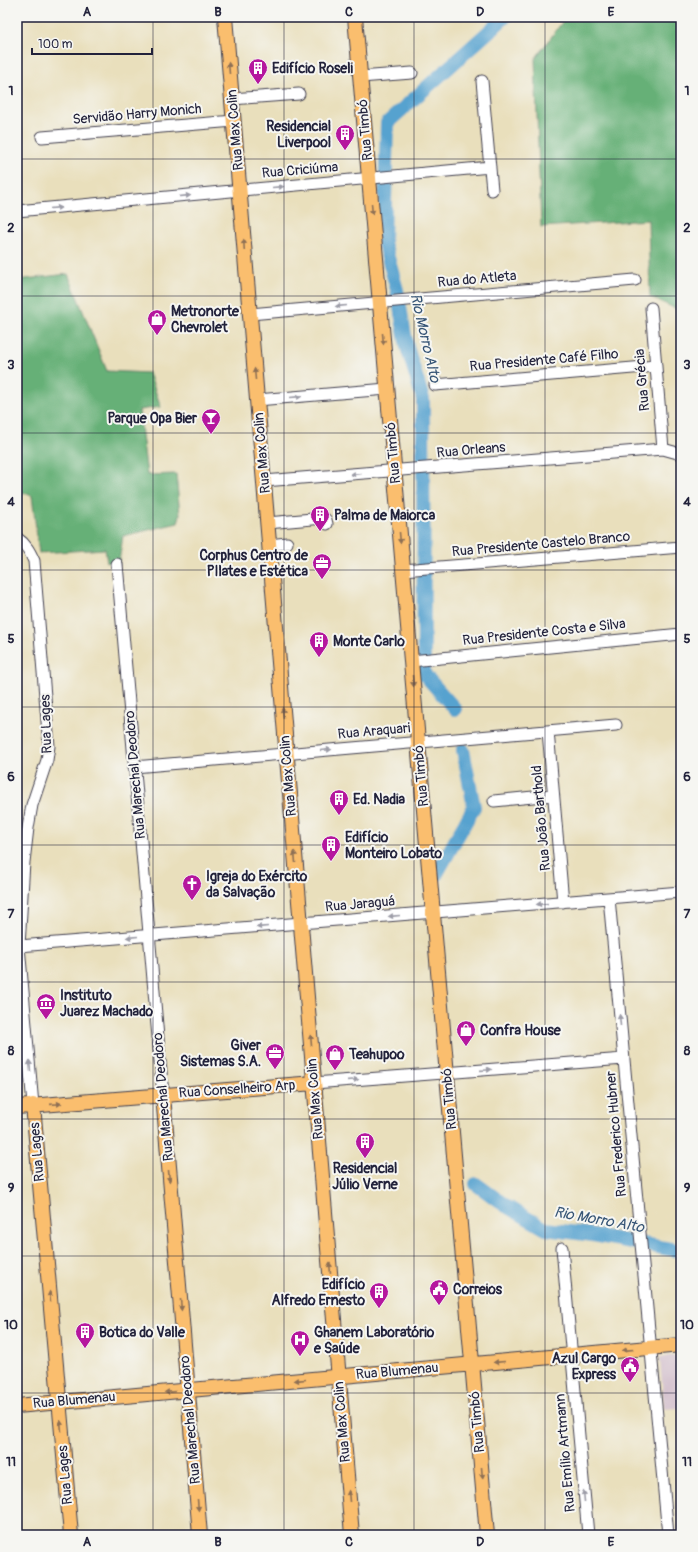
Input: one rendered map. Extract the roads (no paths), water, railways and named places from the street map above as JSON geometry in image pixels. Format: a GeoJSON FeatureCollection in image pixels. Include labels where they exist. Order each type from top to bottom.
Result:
{"type":"FeatureCollection","features":[{"type":"Feature","properties":{"kind":"main road","name":"Rua Max Colin"},"geometry":{"type":"LineString","coordinates":[[225,17],[352,1535]]}},
{"type":"Feature","properties":{"kind":"main road","name":"Rua Timbó"},"geometry":{"type":"LineString","coordinates":[[355,17],[360,77],[373,178],[383,302],[387,389],[395,471],[409,570],[418,742],[487,1535]]}},
{"type":"Feature","properties":{"kind":"main road","name":"Rua Conselheiro Arp"},"geometry":{"type":"LineString","coordinates":[[17,1107],[314,1083]]}},
{"type":"Feature","properties":{"kind":"main road","name":"Rua Marechal Deodoro"},"geometry":{"type":"LineString","coordinates":[[162,1095],[200,1535]]}},
{"type":"Feature","properties":{"kind":"main road","name":"Rua Lages"},"geometry":{"type":"LineString","coordinates":[[33,1105],[71,1535]]}},
{"type":"Feature","properties":{"kind":"main road","name":"Rua Blumenau"},"geometry":{"type":"LineString","coordinates":[[17,1406],[681,1345]]}},
{"type":"Feature","properties":{"kind":"street"},"geometry":{"type":"LineString","coordinates":[[360,77],[412,73]]}},
{"type":"Feature","properties":{"kind":"street"},"geometry":{"type":"LineString","coordinates":[[482,81],[492,190]]}},
{"type":"Feature","properties":{"kind":"street"},"geometry":{"type":"LineString","coordinates":[[232,99],[299,94]]}},
{"type":"Feature","properties":{"kind":"street","name":"Servidão Harry Monich"},"geometry":{"type":"LineString","coordinates":[[42,137],[234,121]]}},
{"type":"Feature","properties":{"kind":"street","name":"Rua Criciúma"},"geometry":{"type":"LineString","coordinates":[[17,211],[490,167]]}},
{"type":"Feature","properties":{"kind":"street","name":"Rua do Atleta"},"geometry":{"type":"LineString","coordinates":[[250,314],[634,280]]}},
{"type":"Feature","properties":{"kind":"street","name":"Rua Grécia"},"geometry":{"type":"LineString","coordinates":[[651,308],[663,449]]}},
{"type":"Feature","properties":{"kind":"street","name":"Rua Presidente Café Filho"},"geometry":{"type":"LineString","coordinates":[[434,385],[656,366]]}},
{"type":"Feature","properties":{"kind":"street"},"geometry":{"type":"LineString","coordinates":[[257,400],[387,389]]}},
{"type":"Feature","properties":{"kind":"street","name":"Rua Orleans"},"geometry":{"type":"LineString","coordinates":[[264,481],[663,449],[681,454]]}},
{"type":"Feature","properties":{"kind":"street"},"geometry":{"type":"LineString","coordinates":[[267,523],[324,518],[328,524]]}},
{"type":"Feature","properties":{"kind":"street","name":"Rua Lages"},"geometry":{"type":"LineString","coordinates":[[17,538],[29,551],[34,561],[49,746],[47,760],[32,805],[28,828],[18,946],[33,1105]]}},
{"type":"Feature","properties":{"kind":"street"},"geometry":{"type":"LineString","coordinates":[[269,545],[287,543]]}},
{"type":"Feature","properties":{"kind":"street","name":"Rua Presidente Castelo Branco"},"geometry":{"type":"LineString","coordinates":[[409,570],[681,547]]}},
{"type":"Feature","properties":{"kind":"street","name":"Rua Marechal Deodoro"},"geometry":{"type":"LineString","coordinates":[[116,564],[162,1095]]}},
{"type":"Feature","properties":{"kind":"street","name":"Rua Presidente Costa e Silva"},"geometry":{"type":"LineString","coordinates":[[414,661],[681,634]]}},
{"type":"Feature","properties":{"kind":"street","name":"Rua Araquari"},"geometry":{"type":"LineString","coordinates":[[134,767],[616,725]]}},
{"type":"Feature","properties":{"kind":"street","name":"Rua João Barthold"},"geometry":{"type":"LineString","coordinates":[[548,731],[563,902]]}},
{"type":"Feature","properties":{"kind":"street"},"geometry":{"type":"LineString","coordinates":[[494,801],[554,795]]}},
{"type":"Feature","properties":{"kind":"street","name":"Rua Jaraguá"},"geometry":{"type":"LineString","coordinates":[[18,946],[681,892]]}},
{"type":"Feature","properties":{"kind":"street","name":"Rua Frederico Hubner"},"geometry":{"type":"LineString","coordinates":[[609,898],[668,1535]]}},
{"type":"Feature","properties":{"kind":"street","name":"Rua Conselheiro Arp"},"geometry":{"type":"LineString","coordinates":[[314,1083],[624,1059]]}},
{"type":"Feature","properties":{"kind":"street","name":"Rua Emílio Artmann"},"geometry":{"type":"LineString","coordinates":[[562,1248],[588,1535]]}},
{"type":"Feature","properties":{"kind":"waterway","name":"Rio Morro Alto"},"geometry":{"type":"LineString","coordinates":[[455,709],[424,674],[423,399],[407,347],[397,290],[384,243],[387,123],[505,17]]}},
{"type":"Feature","properties":{"kind":"waterway","name":"Rio Morro Alto"},"geometry":{"type":"LineString","coordinates":[[436,875],[474,807],[463,750]]}},
{"type":"Feature","properties":{"kind":"waterway","name":"Rio Morro Alto"},"geometry":{"type":"LineString","coordinates":[[476,1184],[506,1206],[546,1229],[593,1235],[681,1251]]}},
{"type":"Feature","properties":{"kind":"place","name":"Edifício Roseli"},"geometry":{"type":"Point","coordinates":[258,85]}},
{"type":"Feature","properties":{"kind":"place","name":"Residencial Liverpool"},"geometry":{"type":"Point","coordinates":[345,151]}},
{"type":"Feature","properties":{"kind":"place","name":"Metronorte Chevrolet"},"geometry":{"type":"Point","coordinates":[157,336]}},
{"type":"Feature","properties":{"kind":"place","name":"Parque Opa Bier"},"geometry":{"type":"Point","coordinates":[211,435]}},
{"type":"Feature","properties":{"kind":"place","name":"Palma de Maiorca"},"geometry":{"type":"Point","coordinates":[320,532]}},
{"type":"Feature","properties":{"kind":"place","name":"Corphus Centro de PIlates e Estética"},"geometry":{"type":"Point","coordinates":[322,580]}},
{"type":"Feature","properties":{"kind":"place","name":"Monte Carlo"},"geometry":{"type":"Point","coordinates":[319,658]}},
{"type":"Feature","properties":{"kind":"place","name":"Ed. Nadia"},"geometry":{"type":"Point","coordinates":[339,816]}},
{"type":"Feature","properties":{"kind":"place","name":"Edifício Monteiro Lobato"},"geometry":{"type":"Point","coordinates":[331,862]}},
{"type":"Feature","properties":{"kind":"place","name":"Igreja do Exército da Salvação"},"geometry":{"type":"Point","coordinates":[192,901]}},
{"type":"Feature","properties":{"kind":"place","name":"Instituto Juarez Machado"},"geometry":{"type":"Point","coordinates":[46,1020]}},
{"type":"Feature","properties":{"kind":"place","name":"Confra House"},"geometry":{"type":"Point","coordinates":[466,1047]}},
{"type":"Feature","properties":{"kind":"place","name":"Giver Sistemas S.A."},"geometry":{"type":"Point","coordinates":[275,1070]}},
{"type":"Feature","properties":{"kind":"place","name":"Teahupoo"},"geometry":{"type":"Point","coordinates":[335,1071]}},
{"type":"Feature","properties":{"kind":"place","name":"Residencial Júlio Verne"},"geometry":{"type":"Point","coordinates":[365,1159]}},
{"type":"Feature","properties":{"kind":"place","name":"Correios"},"geometry":{"type":"Point","coordinates":[439,1306]}},
{"type":"Feature","properties":{"kind":"place","name":"Edifício Alfredo Ernesto"},"geometry":{"type":"Point","coordinates":[379,1309]}},
{"type":"Feature","properties":{"kind":"place","name":"Botica do Valle"},"geometry":{"type":"Point","coordinates":[85,1349]}},
{"type":"Feature","properties":{"kind":"place","name":"Ghanem Laboratório e Saúde"},"geometry":{"type":"Point","coordinates":[300,1357]}},
{"type":"Feature","properties":{"kind":"place","name":"Azul Cargo Express"},"geometry":{"type":"Point","coordinates":[630,1383]}}]}
